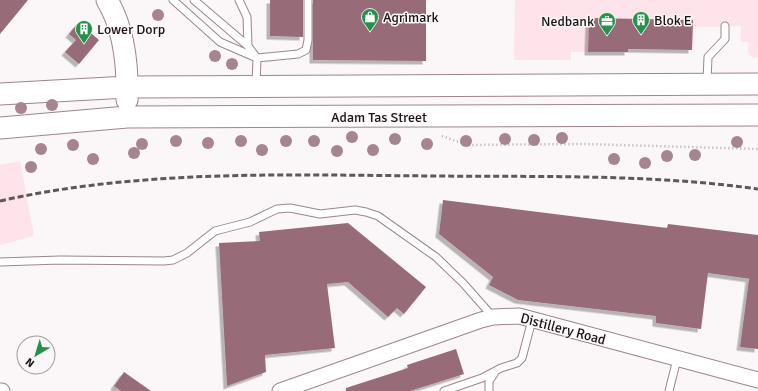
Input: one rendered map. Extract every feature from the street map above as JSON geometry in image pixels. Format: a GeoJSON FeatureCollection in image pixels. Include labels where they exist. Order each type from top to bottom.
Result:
{"type":"FeatureCollection","features":[{"type":"Feature","properties":{"kind":"main road"},"geometry":{"type":"LineString","coordinates":[[107,0],[112,8],[121,35],[127,64],[127,117]]}},
{"type":"Feature","properties":{"kind":"main road"},"geometry":{"type":"LineString","coordinates":[[0,94],[127,87],[758,84]]}},
{"type":"Feature","properties":{"kind":"main road","name":"Adam Tas Street"},"geometry":{"type":"LineString","coordinates":[[0,128],[127,117],[758,115]]}},
{"type":"Feature","properties":{"kind":"street","name":"Distillery Road"},"geometry":{"type":"LineString","coordinates":[[280,391],[493,317],[519,316],[758,380]]}},
{"type":"Feature","properties":{"kind":"lane"},"geometry":{"type":"LineString","coordinates":[[173,0],[220,42],[257,58],[298,54],[306,50],[308,40],[308,0]]}},
{"type":"Feature","properties":{"kind":"lane"},"geometry":{"type":"LineString","coordinates":[[194,0],[248,46],[257,58],[256,86]]}},
{"type":"Feature","properties":{"kind":"lane"},"geometry":{"type":"LineString","coordinates":[[240,0],[247,17],[248,46]]}},
{"type":"Feature","properties":{"kind":"lane"},"geometry":{"type":"LineString","coordinates":[[707,84],[708,57],[725,39],[725,26]]}},
{"type":"Feature","properties":{"kind":"lane"},"geometry":{"type":"LineString","coordinates":[[0,262],[60,260],[169,261],[187,253],[215,231],[250,222],[277,209],[290,208],[320,214],[355,210],[378,216],[436,257],[455,274],[493,317]]}},
{"type":"Feature","properties":{"kind":"lane"},"geometry":{"type":"LineString","coordinates":[[444,391],[482,378],[517,363],[522,358],[532,320]]}},
{"type":"Feature","properties":{"kind":"lane"},"geometry":{"type":"LineString","coordinates":[[669,391],[677,358]]}},
{"type":"Feature","properties":{"kind":"lane"},"geometry":{"type":"LineString","coordinates":[[489,391],[489,381],[497,371]]}},
{"type":"Feature","properties":{"kind":"path"},"geometry":{"type":"LineString","coordinates":[[435,133],[467,144],[585,144],[758,149]]}},
{"type":"Feature","properties":{"kind":"shaded area"},"geometry":{"type":"Polygon","coordinates":[[[515,0],[758,0],[758,57],[753,58],[748,53],[748,42],[741,42],[741,26],[694,27],[692,50],[628,48],[628,52],[571,52],[571,60],[514,60],[515,0]]]}},
{"type":"Feature","properties":{"kind":"shaded area"},"geometry":{"type":"Polygon","coordinates":[[[20,161],[34,236],[0,245],[0,165],[20,161]]]}},
{"type":"Feature","properties":{"kind":"building"},"geometry":{"type":"Polygon","coordinates":[[[0,0],[28,0],[0,34],[0,0]]]}},
{"type":"Feature","properties":{"kind":"building"},"geometry":{"type":"Polygon","coordinates":[[[270,0],[303,0],[303,37],[270,36],[270,0]]]}},
{"type":"Feature","properties":{"kind":"building","name":"Agrimark"},"geometry":{"type":"Polygon","coordinates":[[[313,0],[426,0],[426,61],[313,60],[313,0]]]}},
{"type":"Feature","properties":{"kind":"building","name":"Blok E"},"geometry":{"type":"Polygon","coordinates":[[[589,18],[693,20],[692,50],[628,49],[628,52],[588,52],[589,18]]]}},
{"type":"Feature","properties":{"kind":"building","name":"Lower Dorp"},"geometry":{"type":"Polygon","coordinates":[[[77,24],[83,28],[84,27],[99,40],[79,64],[65,52],[76,40],[69,34],[77,24]]]}},
{"type":"Feature","properties":{"kind":"building"},"geometry":{"type":"Polygon","coordinates":[[[443,200],[667,228],[668,224],[758,235],[758,349],[740,347],[749,279],[751,279],[708,273],[701,329],[656,323],[656,316],[518,300],[489,285],[493,277],[439,234],[443,200]]]}},
{"type":"Feature","properties":{"kind":"building"},"geometry":{"type":"Polygon","coordinates":[[[348,223],[426,287],[404,314],[397,308],[388,317],[348,282],[327,284],[335,348],[265,355],[266,372],[227,386],[219,243],[260,241],[259,232],[348,223]]]}},
{"type":"Feature","properties":{"kind":"building"},"geometry":{"type":"Polygon","coordinates":[[[456,349],[464,374],[410,391],[346,391],[346,388],[408,368],[407,365],[456,349]]]}},
{"type":"Feature","properties":{"kind":"building"},"geometry":{"type":"Polygon","coordinates":[[[124,372],[151,391],[121,391],[114,386],[124,372]]]}},
{"type":"Feature","properties":{"kind":"railway"},"geometry":{"type":"LineString","coordinates":[[0,201],[107,183],[216,176],[270,175],[596,177],[718,184],[758,189]]}},
{"type":"Feature","properties":{"kind":"place","name":"Agrimark"},"geometry":{"type":"Point","coordinates":[370,32]}},
{"type":"Feature","properties":{"kind":"place","name":"Blok E"},"geometry":{"type":"Point","coordinates":[641,35]}},
{"type":"Feature","properties":{"kind":"place","name":"Nedbank"},"geometry":{"type":"Point","coordinates":[607,36]}},
{"type":"Feature","properties":{"kind":"place","name":"Lower Dorp"},"geometry":{"type":"Point","coordinates":[84,44]}}]}
